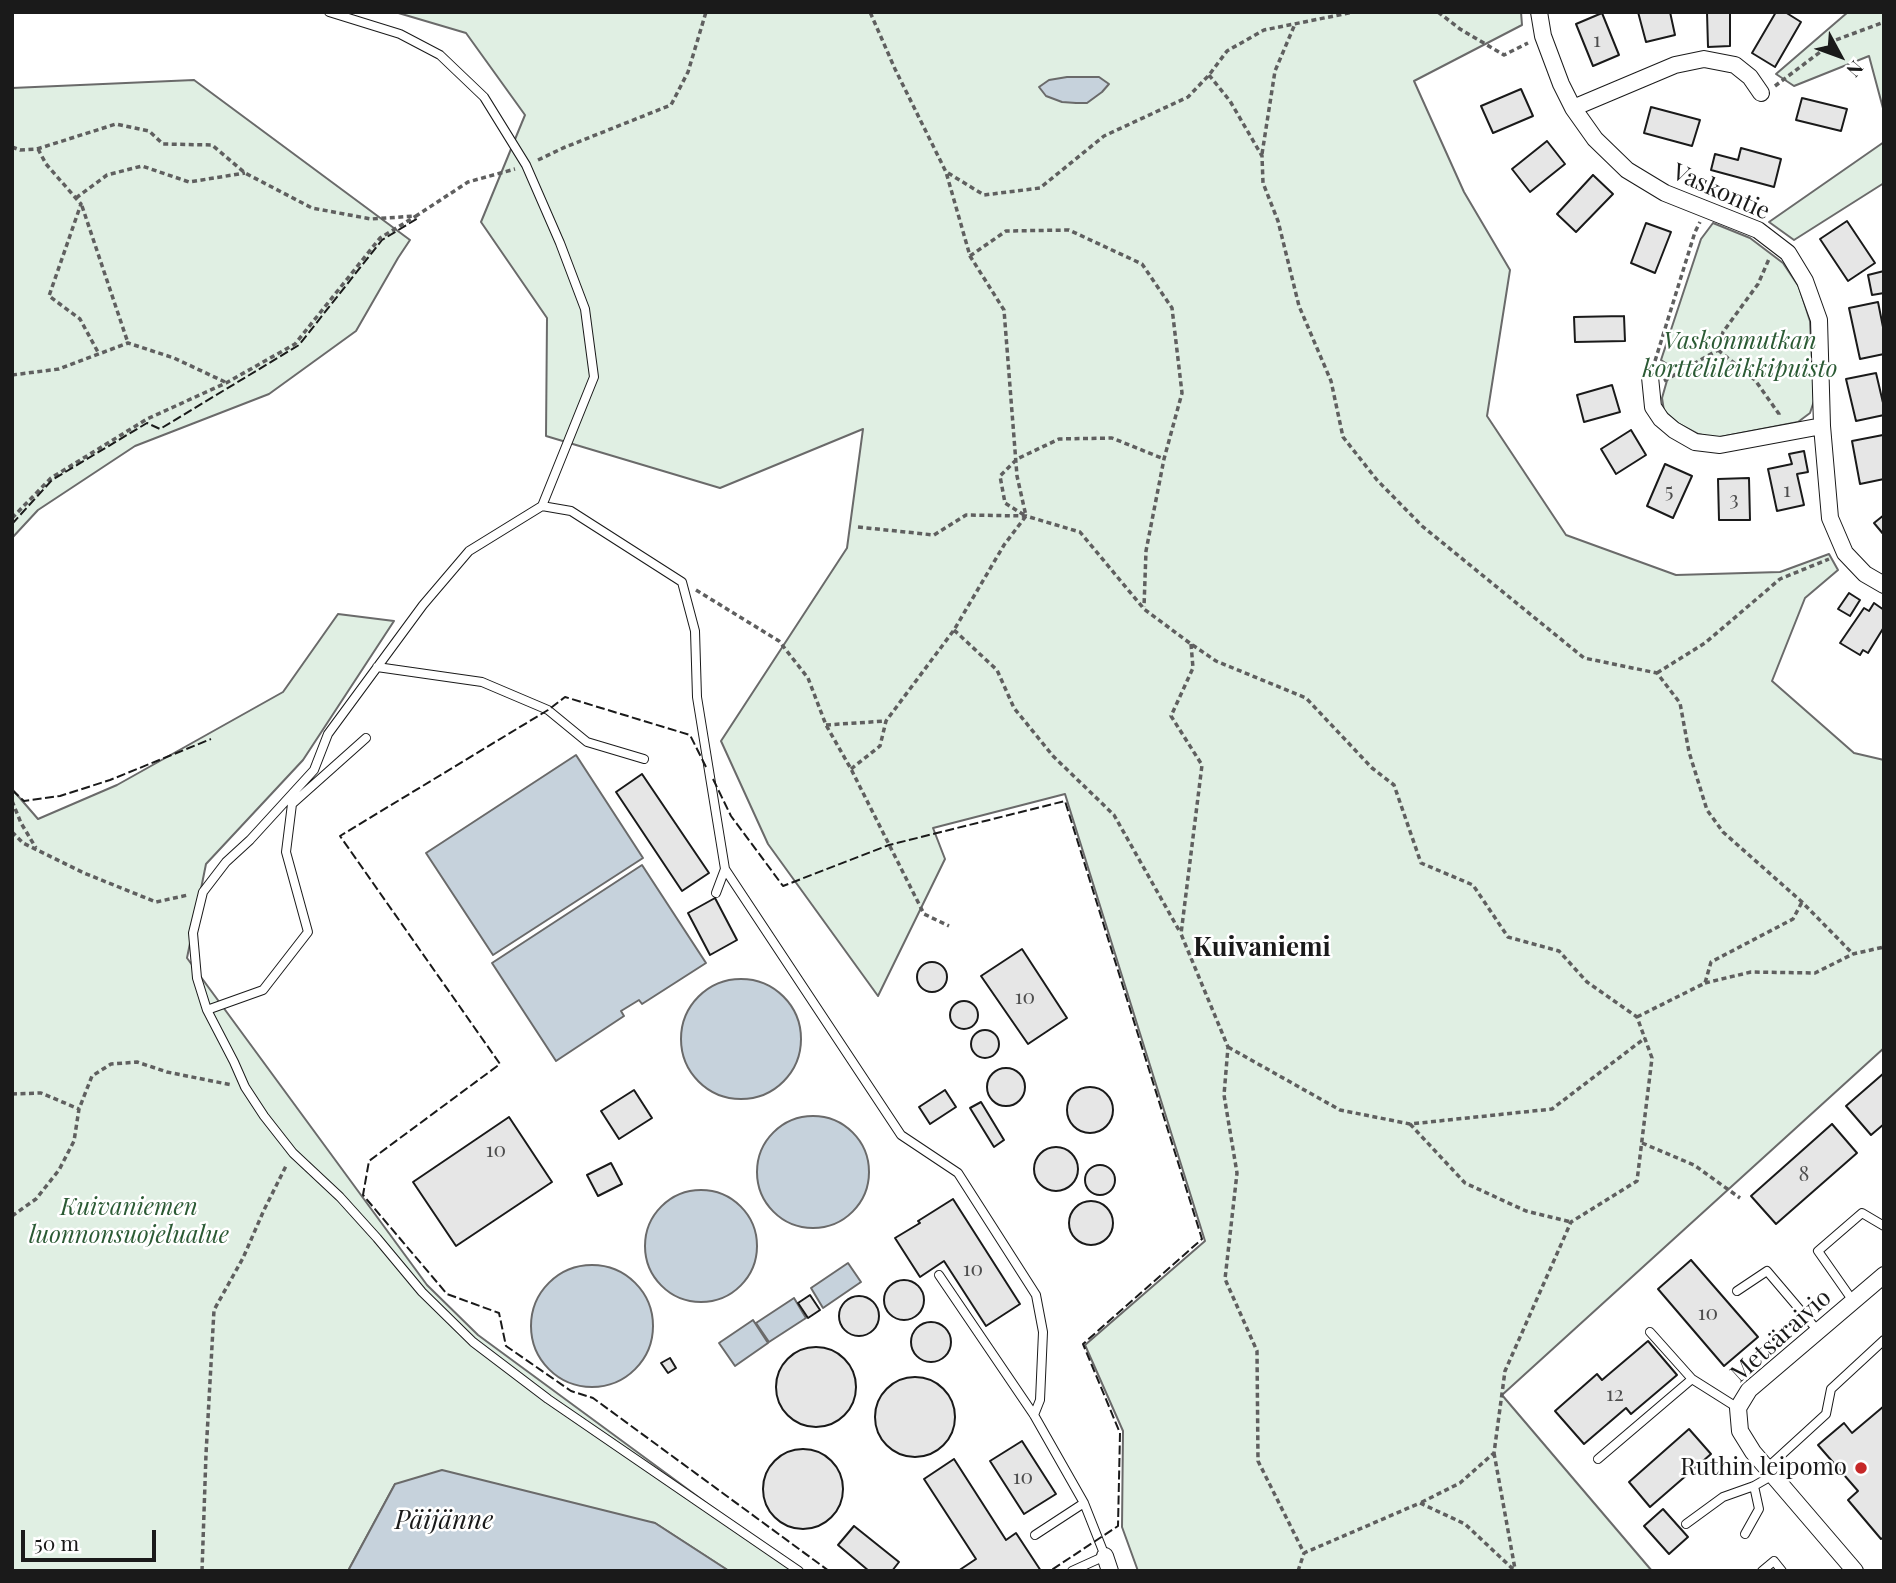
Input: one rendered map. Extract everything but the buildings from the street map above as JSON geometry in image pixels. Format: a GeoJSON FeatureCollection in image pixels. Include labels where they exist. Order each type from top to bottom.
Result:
{"type":"FeatureCollection","features":[{"type":"Feature","properties":{"kind":"street","name":"Vaskontie"},"geometry":{"type":"LineString","coordinates":[[1539,12],[1543,36],[1561,84],[1573,108],[1595,139],[1627,170],[1665,193],[1758,230],[1788,253],[1805,281],[1819,320],[1822,426],[1830,518],[1845,553],[1865,574],[1884,585]]}},
{"type":"Feature","properties":{"kind":"street"},"geometry":{"type":"LineString","coordinates":[[1573,108],[1675,65],[1704,59],[1735,65],[1750,77],[1761,93]]}},
{"type":"Feature","properties":{"kind":"street"},"geometry":{"type":"LineString","coordinates":[[1650,382],[1653,407],[1661,419],[1695,442],[1720,445],[1822,426]]}},
{"type":"Feature","properties":{"kind":"street","name":"Metsäraivio"},"geometry":{"type":"LineString","coordinates":[[1847,1568],[1753,1452],[1740,1431],[1738,1408],[1749,1390],[1884,1275]]}},
{"type":"Feature","properties":{"kind":"lane"},"geometry":{"type":"LineString","coordinates":[[330,12],[400,34],[440,55],[484,97],[526,165],[560,243],[584,309],[594,377],[542,506],[469,551],[423,606],[328,734],[314,770],[250,840],[226,862],[203,892],[193,933],[197,978],[207,1010],[245,1087],[264,1116],[293,1153],[340,1197],[422,1292],[473,1342],[548,1399],[799,1571]]}},
{"type":"Feature","properties":{"kind":"lane"},"geometry":{"type":"LineString","coordinates":[[542,506],[571,511],[682,582],[695,631],[697,697],[725,869],[901,1135],[958,1173],[1036,1295],[1043,1332],[1040,1400],[1034,1415]]}},
{"type":"Feature","properties":{"kind":"lane"},"geometry":{"type":"LineString","coordinates":[[377,667],[482,682],[548,710],[587,742],[645,759]]}},
{"type":"Feature","properties":{"kind":"lane"},"geometry":{"type":"LineString","coordinates":[[207,1010],[262,990],[308,932],[286,852],[292,803],[366,738]]}},
{"type":"Feature","properties":{"kind":"lane"},"geometry":{"type":"LineString","coordinates":[[716,893],[725,869]]}},
{"type":"Feature","properties":{"kind":"lane"},"geometry":{"type":"LineString","coordinates":[[1853,1301],[1818,1251],[1862,1213],[1884,1226]]}},
{"type":"Feature","properties":{"kind":"lane"},"geometry":{"type":"LineString","coordinates":[[1737,1291],[1767,1271],[1818,1332]]}},
{"type":"Feature","properties":{"kind":"lane"},"geometry":{"type":"LineString","coordinates":[[939,1275],[1034,1415],[1084,1503],[1108,1564],[1072,1571]]}},
{"type":"Feature","properties":{"kind":"lane"},"geometry":{"type":"LineString","coordinates":[[1650,1332],[1692,1380],[1738,1408]]}},
{"type":"Feature","properties":{"kind":"lane"},"geometry":{"type":"LineString","coordinates":[[1686,1524],[1723,1497],[1754,1486],[1826,1414],[1830,1389],[1884,1340]]}},
{"type":"Feature","properties":{"kind":"lane"},"geometry":{"type":"LineString","coordinates":[[1598,1459],[1692,1380]]}},
{"type":"Feature","properties":{"kind":"lane"},"geometry":{"type":"LineString","coordinates":[[1745,1534],[1759,1509],[1754,1486]]}},
{"type":"Feature","properties":{"kind":"lane"},"geometry":{"type":"LineString","coordinates":[[1035,1535],[1084,1503]]}},
{"type":"Feature","properties":{"kind":"lane"},"geometry":{"type":"LineString","coordinates":[[1762,1571],[1774,1561],[1782,1571]]}},
{"type":"Feature","properties":{"kind":"path"},"geometry":{"type":"LineString","coordinates":[[12,518],[51,478],[147,419],[226,383],[295,344],[380,238],[468,182],[526,165],[671,105],[688,72],[706,12]]}},
{"type":"Feature","properties":{"kind":"path"},"geometry":{"type":"LineString","coordinates":[[851,769],[880,746],[886,721],[954,630],[1004,545],[1026,516],[1017,475],[1004,310],[971,256],[946,172],[870,12]]}},
{"type":"Feature","properties":{"kind":"path"},"geometry":{"type":"LineString","coordinates":[[946,172],[984,195],[1040,188],[1104,136],[1188,97],[1227,51],[1264,30],[1354,12]]}},
{"type":"Feature","properties":{"kind":"path"},"geometry":{"type":"LineString","coordinates":[[1438,12],[1460,29],[1504,55],[1543,36]]}},
{"type":"Feature","properties":{"kind":"path"},"geometry":{"type":"LineString","coordinates":[[1761,93],[1783,81],[1836,40],[1884,22]]}},
{"type":"Feature","properties":{"kind":"path"},"geometry":{"type":"LineString","coordinates":[[1295,24],[1275,71],[1262,156],[1263,183],[1278,221],[1299,306],[1331,381],[1343,437],[1377,480],[1422,526],[1584,658],[1657,673],[1680,703],[1689,752],[1707,810],[1723,832],[1802,902],[1853,954]]}},
{"type":"Feature","properties":{"kind":"path"},"geometry":{"type":"LineString","coordinates":[[1209,75],[1230,101],[1262,156]]}},
{"type":"Feature","properties":{"kind":"path"},"geometry":{"type":"LineString","coordinates":[[12,148],[37,149],[116,124],[149,131],[163,144],[212,145],[246,173],[312,208],[372,219],[416,216]]}},
{"type":"Feature","properties":{"kind":"path"},"geometry":{"type":"LineString","coordinates":[[37,149],[46,164],[81,204],[128,343]]}},
{"type":"Feature","properties":{"kind":"path"},"geometry":{"type":"LineString","coordinates":[[76,198],[107,175],[142,166],[189,182],[246,173]]}},
{"type":"Feature","properties":{"kind":"path"},"geometry":{"type":"LineString","coordinates":[[81,204],[49,296],[80,319],[99,354]]}},
{"type":"Feature","properties":{"kind":"path"},"geometry":{"type":"LineString","coordinates":[[1650,382],[1695,232],[1705,211]]}},
{"type":"Feature","properties":{"kind":"path"},"geometry":{"type":"LineString","coordinates":[[971,256],[1006,231],[1069,230],[1142,264],[1172,308],[1182,393],[1164,459],[1146,551],[1144,609]]}},
{"type":"Feature","properties":{"kind":"path"},"geometry":{"type":"LineString","coordinates":[[1650,382],[1678,374],[1718,350],[1723,332],[1758,284],[1776,244]]}},
{"type":"Feature","properties":{"kind":"path"},"geometry":{"type":"LineString","coordinates":[[12,375],[60,369],[128,343],[174,358],[226,383]]}},
{"type":"Feature","properties":{"kind":"path"},"geometry":{"type":"LineString","coordinates":[[1718,350],[1755,380],[1779,414],[1781,434]]}},
{"type":"Feature","properties":{"kind":"path"},"geometry":{"type":"LineString","coordinates":[[1164,459],[1112,438],[1059,439],[1017,459],[1000,476],[1004,503],[1026,516],[1080,532],[1144,609],[1216,661],[1306,698],[1372,768],[1394,785],[1421,863],[1473,885],[1508,937],[1559,951],[1587,982],[1637,1017],[1652,1058],[1637,1181],[1571,1222],[1505,1371],[1494,1453],[1515,1571]]}},
{"type":"Feature","properties":{"kind":"path"},"geometry":{"type":"LineString","coordinates":[[858,527],[934,535],[966,515],[1026,516]]}},
{"type":"Feature","properties":{"kind":"path"},"geometry":{"type":"LineString","coordinates":[[1657,673],[1704,643],[1780,579],[1845,553]]}},
{"type":"Feature","properties":{"kind":"path"},"geometry":{"type":"LineString","coordinates":[[682,582],[779,640],[808,678],[826,725],[924,914],[949,926]]}},
{"type":"Feature","properties":{"kind":"path"},"geometry":{"type":"LineString","coordinates":[[954,630],[997,670],[1014,708],[1053,756],[1115,815],[1181,934],[1228,1046],[1224,1095],[1237,1173],[1225,1279],[1258,1351],[1258,1461],[1304,1553],[1298,1571]]}},
{"type":"Feature","properties":{"kind":"path"},"geometry":{"type":"LineString","coordinates":[[1181,934],[1202,765],[1171,716],[1193,668],[1191,644]]}},
{"type":"Feature","properties":{"kind":"path"},"geometry":{"type":"LineString","coordinates":[[826,725],[886,721]]}},
{"type":"Feature","properties":{"kind":"path"},"geometry":{"type":"LineString","coordinates":[[12,801],[37,849]]}},
{"type":"Feature","properties":{"kind":"path"},"geometry":{"type":"LineString","coordinates":[[12,832],[23,843],[84,873],[156,902],[203,892]]}},
{"type":"Feature","properties":{"kind":"path"},"geometry":{"type":"LineString","coordinates":[[1705,983],[1711,962],[1793,919],[1802,902]]}},
{"type":"Feature","properties":{"kind":"path"},"geometry":{"type":"LineString","coordinates":[[1637,1017],[1705,983],[1751,972],[1815,973],[1853,954],[1884,947]]}},
{"type":"Feature","properties":{"kind":"path"},"geometry":{"type":"LineString","coordinates":[[1228,1046],[1340,1110],[1409,1124],[1552,1109],[1645,1038]]}},
{"type":"Feature","properties":{"kind":"path"},"geometry":{"type":"LineString","coordinates":[[12,1216],[36,1199],[59,1170],[74,1141],[79,1109],[92,1076],[111,1064],[137,1062],[167,1072],[245,1087]]}},
{"type":"Feature","properties":{"kind":"path"},"geometry":{"type":"LineString","coordinates":[[12,1094],[41,1093],[79,1109]]}},
{"type":"Feature","properties":{"kind":"path"},"geometry":{"type":"LineString","coordinates":[[1409,1124],[1465,1183],[1526,1211],[1571,1222]]}},
{"type":"Feature","properties":{"kind":"path"},"geometry":{"type":"LineString","coordinates":[[1642,1143],[1694,1166],[1740,1198]]}},
{"type":"Feature","properties":{"kind":"path"},"geometry":{"type":"LineString","coordinates":[[202,1571],[214,1310],[243,1258],[293,1153]]}},
{"type":"Feature","properties":{"kind":"path"},"geometry":{"type":"LineString","coordinates":[[1304,1553],[1461,1483],[1494,1453]]}},
{"type":"Feature","properties":{"kind":"path"},"geometry":{"type":"LineString","coordinates":[[1420,1503],[1465,1524],[1515,1571]]}},
{"type":"Feature","properties":{"kind":"green space"},"geometry":{"type":"Polygon","coordinates":[[[395,12],[1521,12],[1522,25],[1414,81],[1464,192],[1510,270],[1487,416],[1566,535],[1676,575],[1780,572],[1829,554],[1838,570],[1805,598],[1772,681],[1854,753],[1884,760],[1884,1048],[1502,1395],[1652,1571],[1138,1571],[1122,1527],[1123,1431],[1085,1345],[1205,1241],[1065,794],[933,828],[945,859],[878,996],[768,844],[721,741],[847,548],[863,429],[720,488],[546,436],[547,318],[481,222],[525,115],[466,33],[395,12]]]}},
{"type":"Feature","properties":{"kind":"green space"},"geometry":{"type":"Polygon","coordinates":[[[1848,12],[1884,12],[1884,112],[1869,56],[1794,86],[1776,74],[1848,12]]]}},
{"type":"Feature","properties":{"kind":"green space"},"geometry":{"type":"Polygon","coordinates":[[[194,80],[410,240],[356,331],[269,394],[135,446],[38,510],[12,538],[12,88],[194,80]]]}},
{"type":"Feature","properties":{"kind":"green space"},"geometry":{"type":"Polygon","coordinates":[[[1884,142],[1884,183],[1794,240],[1769,222],[1884,142]]]}},
{"type":"Feature","properties":{"kind":"green space","name":"Vaskonmutkan korttelileikkipuisto"},"geometry":{"type":"Polygon","coordinates":[[[1713,223],[1750,238],[1783,263],[1799,287],[1810,321],[1814,401],[1810,413],[1798,422],[1715,438],[1698,434],[1679,424],[1664,411],[1662,398],[1668,377],[1667,364],[1661,360],[1701,239],[1713,223]]]}},
{"type":"Feature","properties":{"kind":"green space","name":"Kuivaniemen luonnonsuojelualue"},"geometry":{"type":"Polygon","coordinates":[[[338,614],[394,621],[303,760],[206,864],[187,958],[427,1285],[478,1335],[799,1571],[729,1571],[655,1523],[395,1484],[348,1571],[12,1571],[12,789],[38,819],[117,785],[283,692],[338,614]]]}},
{"type":"Feature","properties":{"kind":"water"},"geometry":{"type":"Polygon","coordinates":[[[1099,77],[1109,84],[1087,103],[1062,102],[1046,96],[1039,87],[1049,80],[1099,77]]]}},
{"type":"Feature","properties":{"kind":"water"},"geometry":{"type":"Polygon","coordinates":[[[576,755],[643,858],[493,955],[426,853],[576,755]]]}},
{"type":"Feature","properties":{"kind":"water"},"geometry":{"type":"Polygon","coordinates":[[[642,865],[706,963],[642,1004],[639,1000],[621,1011],[624,1016],[556,1061],[492,963],[642,865]]]}},
{"type":"Feature","properties":{"kind":"water"},"geometry":{"type":"Polygon","coordinates":[[[741,979],[764,983],[784,996],[797,1016],[801,1039],[797,1062],[784,1082],[764,1095],[741,1099],[718,1095],[698,1082],[685,1062],[681,1039],[685,1016],[698,996],[718,983],[741,979]]]}},
{"type":"Feature","properties":{"kind":"water"},"geometry":{"type":"Polygon","coordinates":[[[813,1116],[834,1120],[853,1132],[865,1151],[869,1172],[865,1193],[853,1212],[834,1224],[813,1228],[792,1224],[773,1212],[761,1193],[757,1172],[761,1151],[773,1132],[792,1120],[813,1116]]]}},
{"type":"Feature","properties":{"kind":"water"},"geometry":{"type":"Polygon","coordinates":[[[701,1190],[722,1194],[741,1206],[753,1225],[757,1246],[753,1267],[741,1286],[722,1298],[701,1302],[680,1298],[661,1286],[649,1267],[645,1246],[649,1225],[661,1206],[680,1194],[701,1190]]]}},
{"type":"Feature","properties":{"kind":"water"},"geometry":{"type":"Polygon","coordinates":[[[848,1263],[861,1282],[823,1308],[811,1288],[848,1263]]]}},
{"type":"Feature","properties":{"kind":"water"},"geometry":{"type":"Polygon","coordinates":[[[592,1265],[615,1269],[635,1283],[649,1303],[653,1326],[649,1349],[635,1369],[615,1383],[592,1387],[569,1383],[549,1369],[535,1349],[531,1326],[535,1303],[549,1283],[569,1269],[592,1265]]]}},
{"type":"Feature","properties":{"kind":"water"},"geometry":{"type":"Polygon","coordinates":[[[794,1298],[806,1318],[769,1342],[756,1323],[794,1298]]]}},
{"type":"Feature","properties":{"kind":"water"},"geometry":{"type":"Polygon","coordinates":[[[753,1320],[768,1343],[735,1366],[719,1343],[753,1320]]]}},
{"type":"Feature","properties":{"kind":"water","name":"Päijänne"},"geometry":{"type":"Polygon","coordinates":[[[442,1470],[655,1523],[729,1571],[348,1571],[395,1484],[442,1470]]]}},
{"type":"Feature","properties":{"kind":"fence"},"geometry":{"type":"LineString","coordinates":[[12,524],[52,480],[147,423],[160,429],[299,345],[382,240],[418,218]]}},
{"type":"Feature","properties":{"kind":"fence"},"geometry":{"type":"LineString","coordinates":[[706,767],[690,735],[565,697],[548,710],[340,836],[500,1064],[369,1161],[363,1195],[447,1294],[499,1313],[506,1346],[571,1391],[593,1398],[829,1571]]}},
{"type":"Feature","properties":{"kind":"fence"},"geometry":{"type":"LineString","coordinates":[[12,790],[24,801],[60,796],[110,780],[211,739]]}},
{"type":"Feature","properties":{"kind":"fence"},"geometry":{"type":"LineString","coordinates":[[713,779],[731,816],[783,886],[889,845],[1065,801],[1202,1239],[1083,1344],[1120,1433],[1118,1526],[1050,1571]]}},
{"type":"Feature","properties":{"kind":"place","name":"Ruthin leipomo"},"geometry":{"type":"Point","coordinates":[1861,1468]}},
{"type":"Feature","properties":{"kind":"district","name":"Kuivaniemi"},"geometry":{"type":"Point","coordinates":[1262,948]}}]}
